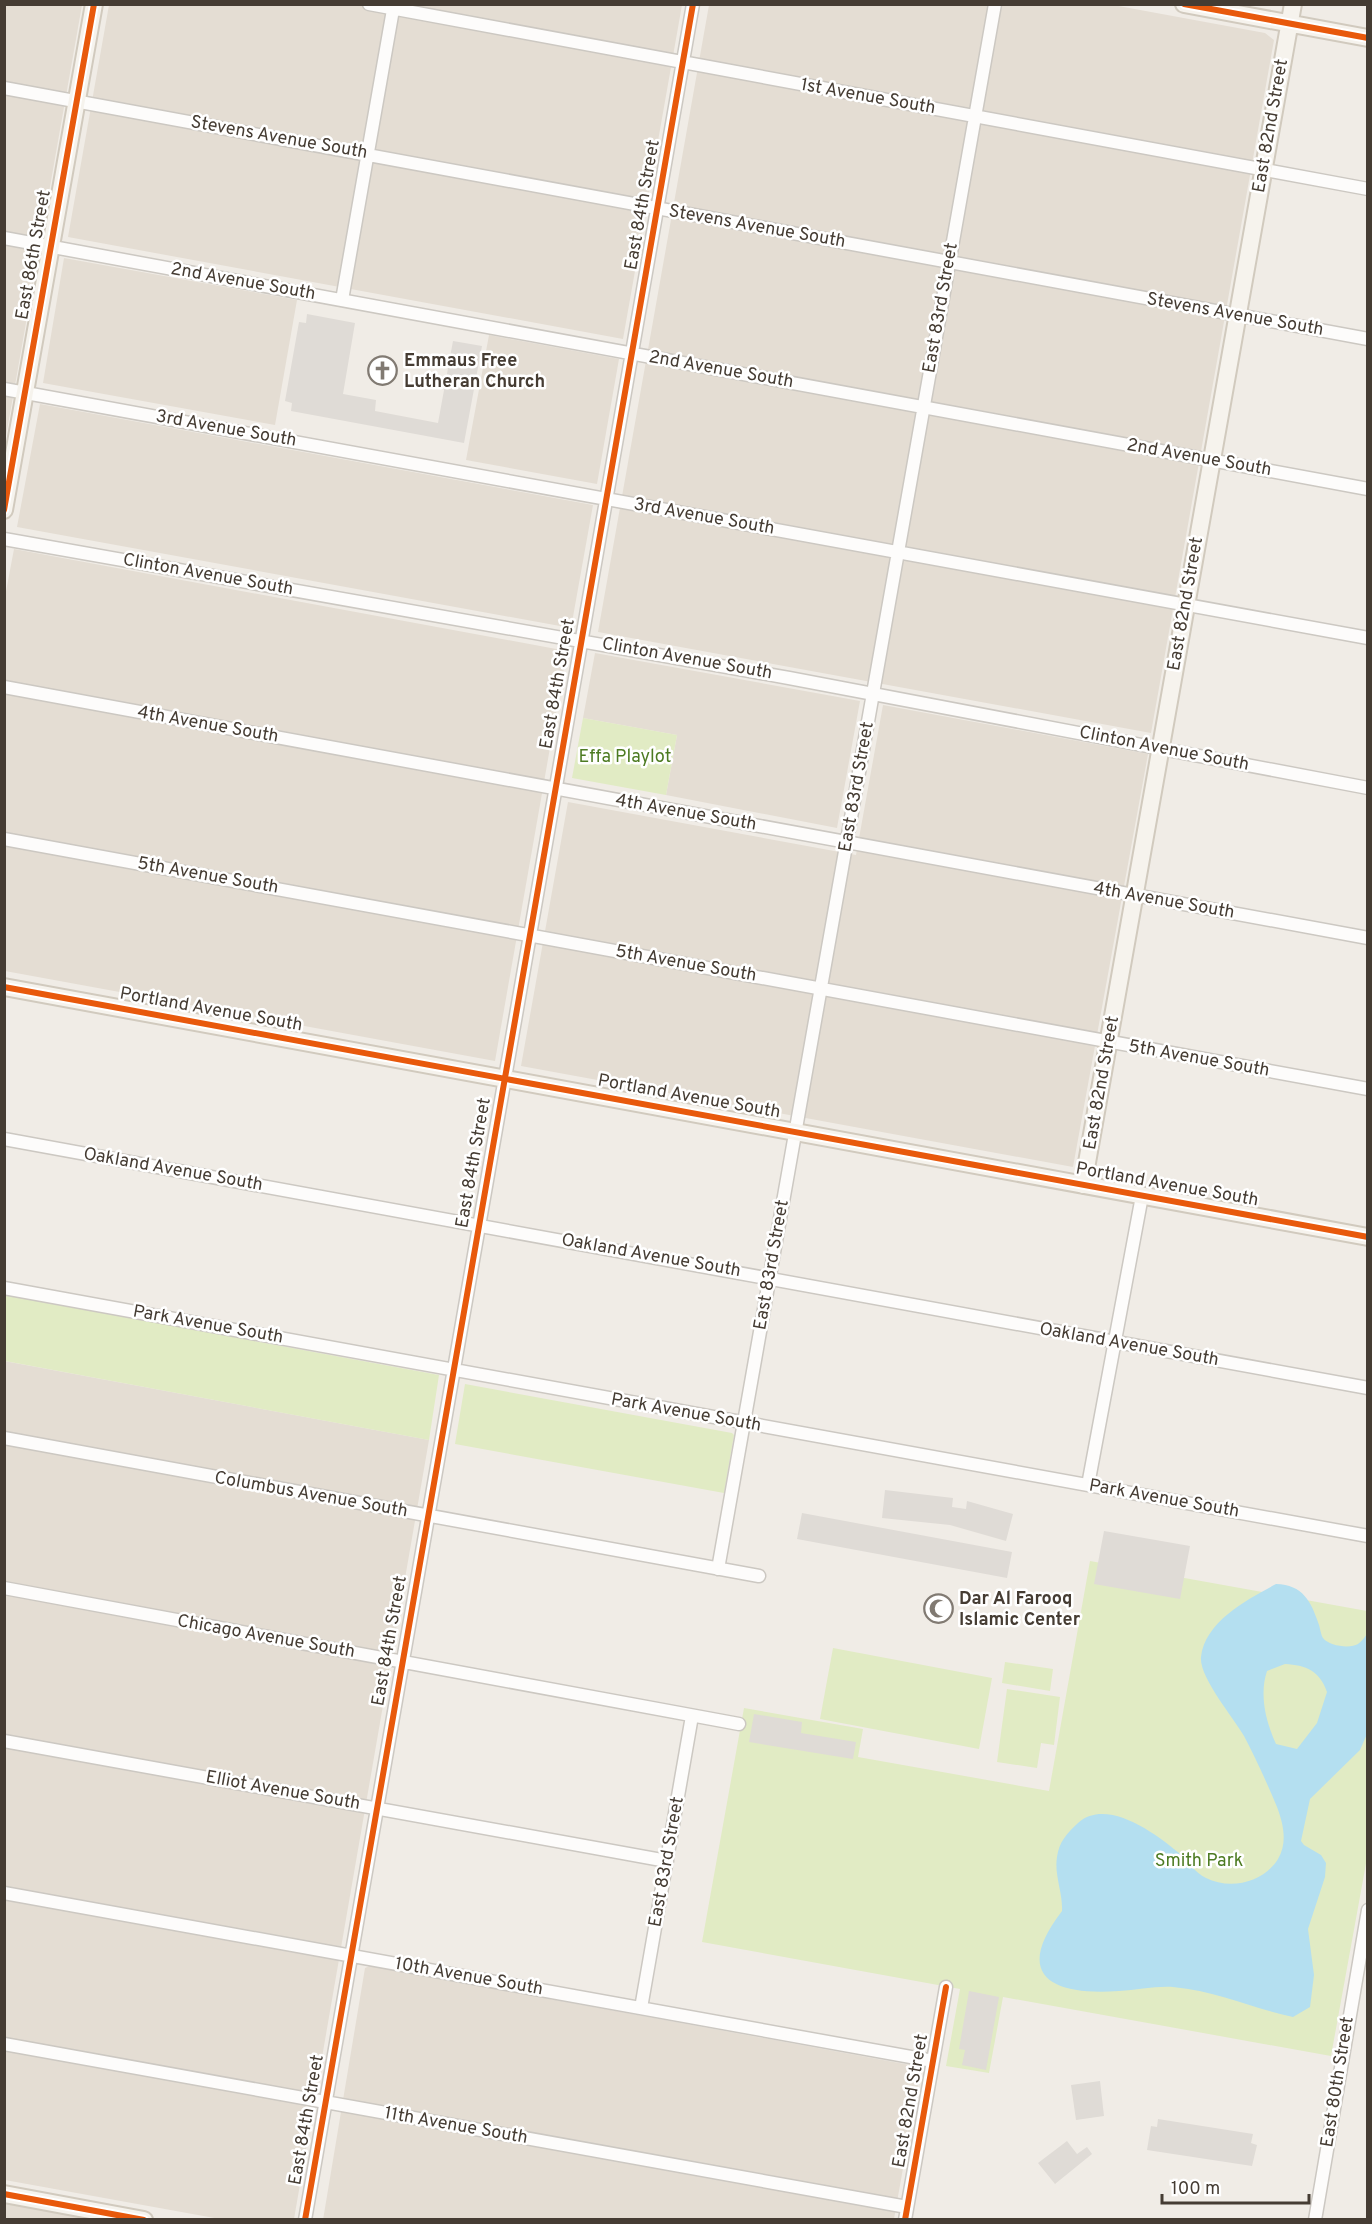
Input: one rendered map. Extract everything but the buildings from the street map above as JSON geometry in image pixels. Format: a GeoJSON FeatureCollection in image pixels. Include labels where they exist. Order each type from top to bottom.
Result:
{"type":"FeatureCollection","features":[{"type":"Feature","properties":{"kind":"street","name":"East 86th Street"},"geometry":{"type":"LineString","coordinates":[[4,510],[94,4]]}},
{"type":"Feature","properties":{"kind":"street","name":"1st Avenue South"},"geometry":{"type":"LineString","coordinates":[[369,4],[1368,189]]}},
{"type":"Feature","properties":{"kind":"street","name":"East 84th Street"},"geometry":{"type":"LineString","coordinates":[[304,2220],[693,4]]}},
{"type":"Feature","properties":{"kind":"street","name":"East 83rd Street"},"geometry":{"type":"LineString","coordinates":[[718,1569],[995,4]]}},
{"type":"Feature","properties":{"kind":"street"},"geometry":{"type":"LineString","coordinates":[[1184,4],[1368,38]]}},
{"type":"Feature","properties":{"kind":"street","name":"East 82nd Street"},"geometry":{"type":"LineString","coordinates":[[1083,1185],[1293,4]]}},
{"type":"Feature","properties":{"kind":"street"},"geometry":{"type":"LineString","coordinates":[[342,300],[393,7]]}},
{"type":"Feature","properties":{"kind":"street","name":"Stevens Avenue South"},"geometry":{"type":"LineString","coordinates":[[4,88],[1368,339]]}},
{"type":"Feature","properties":{"kind":"street","name":"2nd Avenue South"},"geometry":{"type":"LineString","coordinates":[[4,238],[1368,489]]}},
{"type":"Feature","properties":{"kind":"street","name":"3rd Avenue South"},"geometry":{"type":"LineString","coordinates":[[4,389],[1368,638]]}},
{"type":"Feature","properties":{"kind":"street","name":"Clinton Avenue South"},"geometry":{"type":"LineString","coordinates":[[4,539],[873,693],[1368,788]]}},
{"type":"Feature","properties":{"kind":"street","name":"4th Avenue South"},"geometry":{"type":"LineString","coordinates":[[4,687],[1368,938]]}},
{"type":"Feature","properties":{"kind":"street","name":"5th Avenue South"},"geometry":{"type":"LineString","coordinates":[[4,839],[1368,1089]]}},
{"type":"Feature","properties":{"kind":"street","name":"Portland Avenue South"},"geometry":{"type":"LineString","coordinates":[[4,987],[1368,1237]]}},
{"type":"Feature","properties":{"kind":"street","name":"Oakland Avenue South"},"geometry":{"type":"LineString","coordinates":[[4,1139],[1368,1388]]}},
{"type":"Feature","properties":{"kind":"street"},"geometry":{"type":"LineString","coordinates":[[1088,1485],[1142,1196]]}},
{"type":"Feature","properties":{"kind":"street","name":"Park Avenue South"},"geometry":{"type":"LineString","coordinates":[[4,1288],[1368,1536]]}},
{"type":"Feature","properties":{"kind":"street","name":"Columbus Avenue South"},"geometry":{"type":"LineString","coordinates":[[4,1438],[759,1576]]}},
{"type":"Feature","properties":{"kind":"street","name":"Chicago Avenue South"},"geometry":{"type":"LineString","coordinates":[[4,1588],[739,1724]]}},
{"type":"Feature","properties":{"kind":"street","name":"East 83rd Street"},"geometry":{"type":"LineString","coordinates":[[641,2008],[692,1716]]}},
{"type":"Feature","properties":{"kind":"street","name":"Elliot Avenue South"},"geometry":{"type":"LineString","coordinates":[[4,1741],[667,1861]]}},
{"type":"Feature","properties":{"kind":"street","name":"10th Avenue South"},"geometry":{"type":"LineString","coordinates":[[4,1893],[933,2061]]}},
{"type":"Feature","properties":{"kind":"street","name":"East 80th Street"},"geometry":{"type":"LineString","coordinates":[[1315,2220],[1368,1910]]}},
{"type":"Feature","properties":{"kind":"street","name":"East 82nd Street"},"geometry":{"type":"LineString","coordinates":[[906,2214],[946,1987]]}},
{"type":"Feature","properties":{"kind":"street","name":"11th Avenue South"},"geometry":{"type":"LineString","coordinates":[[4,2044],[325,2102],[906,2214]]}},
{"type":"Feature","properties":{"kind":"street"},"geometry":{"type":"LineString","coordinates":[[4,2194],[144,2220]]}},
{"type":"Feature","properties":{"kind":"shaded area"},"geometry":{"type":"Polygon","coordinates":[[[5,5],[82,5],[5,442],[5,5]]]}},
{"type":"Feature","properties":{"kind":"shaded area"},"geometry":{"type":"Polygon","coordinates":[[[109,5],[682,5],[623,339],[68,237],[109,5]]]}},
{"type":"Feature","properties":{"kind":"shaded area"},"geometry":{"type":"Polygon","coordinates":[[[709,5],[1113,5],[1265,33],[1274,40],[1151,733],[598,632],[709,5]]]}},
{"type":"Feature","properties":{"kind":"shaded area"},"geometry":{"type":"Polygon","coordinates":[[[64,258],[297,300],[275,425],[43,383],[64,258]]]}},
{"type":"Feature","properties":{"kind":"shaded area"},"geometry":{"type":"Polygon","coordinates":[[[307,314],[355,323],[343,394],[376,400],[375,411],[438,423],[453,341],[482,346],[464,443],[291,411],[292,403],[285,401],[299,322],[306,323],[307,314]]]}},
{"type":"Feature","properties":{"kind":"shaded area"},"geometry":{"type":"Polygon","coordinates":[[[489,335],[619,359],[597,484],[466,460],[489,335]]]}},
{"type":"Feature","properties":{"kind":"shaded area"},"geometry":{"type":"Polygon","coordinates":[[[40,404],[593,505],[571,628],[17,527],[40,404]]]}},
{"type":"Feature","properties":{"kind":"shaded area"},"geometry":{"type":"Polygon","coordinates":[[[14,549],[567,651],[495,1061],[5,971],[4,602],[14,549]]]}},
{"type":"Feature","properties":{"kind":"shaded area"},"geometry":{"type":"Polygon","coordinates":[[[595,653],[860,701],[837,828],[666,795],[677,735],[583,718],[595,653]]]}},
{"type":"Feature","properties":{"kind":"shaded area"},"geometry":{"type":"Polygon","coordinates":[[[883,705],[1148,754],[1073,1167],[521,1066],[568,802],[856,855],[883,705]]]}},
{"type":"Feature","properties":{"kind":"shaded area"},"geometry":{"type":"Polygon","coordinates":[[[4,1361],[429,1440],[294,2219],[220,2219],[5,2180],[4,1361]]]}},
{"type":"Feature","properties":{"kind":"shaded area"},"geometry":{"type":"Polygon","coordinates":[[[885,1490],[953,1498],[952,1507],[966,1509],[967,1501],[1013,1514],[1006,1541],[950,1525],[882,1518],[885,1490]]]}},
{"type":"Feature","properties":{"kind":"shaded area"},"geometry":{"type":"Polygon","coordinates":[[[802,1513],[1012,1552],[1007,1578],[797,1539],[802,1513]]]}},
{"type":"Feature","properties":{"kind":"shaded area"},"geometry":{"type":"Polygon","coordinates":[[[1104,1531],[1190,1546],[1180,1599],[1094,1584],[1104,1531]]]}},
{"type":"Feature","properties":{"kind":"shaded area"},"geometry":{"type":"Polygon","coordinates":[[[754,1714],[802,1722],[801,1733],[856,1742],[853,1759],[749,1742],[754,1714]]]}},
{"type":"Feature","properties":{"kind":"shaded area"},"geometry":{"type":"Polygon","coordinates":[[[370,1966],[921,2067],[894,2219],[323,2220],[365,1968],[370,1966]]]}},
{"type":"Feature","properties":{"kind":"shaded area"},"geometry":{"type":"Polygon","coordinates":[[[969,1991],[999,1997],[986,2070],[962,2065],[965,2050],[959,2049],[969,1991]]]}},
{"type":"Feature","properties":{"kind":"shaded area"},"geometry":{"type":"Polygon","coordinates":[[[1100,2081],[1104,2116],[1076,2120],[1071,2085],[1100,2081]]]}},
{"type":"Feature","properties":{"kind":"shaded area"},"geometry":{"type":"Polygon","coordinates":[[[1158,2119],[1253,2134],[1251,2143],[1257,2145],[1252,2166],[1147,2150],[1151,2126],[1157,2127],[1158,2119]]]}},
{"type":"Feature","properties":{"kind":"shaded area"},"geometry":{"type":"Polygon","coordinates":[[[1067,2141],[1077,2154],[1087,2147],[1092,2154],[1055,2184],[1038,2163],[1067,2141]]]}},
{"type":"Feature","properties":{"kind":"shaded area"},"geometry":{"type":"Polygon","coordinates":[[[5,2202],[99,2219],[5,2219],[5,2202]]]}},
{"type":"Feature","properties":{"kind":"green space","name":"Effa Playlot"},"geometry":{"type":"Polygon","coordinates":[[[583,718],[677,735],[666,795],[572,778],[583,718]]]}},
{"type":"Feature","properties":{"kind":"green space"},"geometry":{"type":"Polygon","coordinates":[[[5,1295],[439,1375],[429,1440],[5,1361],[5,1295]]]}},
{"type":"Feature","properties":{"kind":"green space"},"geometry":{"type":"Polygon","coordinates":[[[465,1384],[732,1433],[734,1435],[724,1493],[455,1444],[465,1384]]]}},
{"type":"Feature","properties":{"kind":"green space","name":"Smith Park"},"geometry":{"type":"Polygon","coordinates":[[[1090,1561],[1367,1611],[1367,1858],[1331,2056],[1003,1997],[989,2073],[946,2066],[960,1989],[702,1942],[744,1708],[863,1729],[858,1757],[1049,1791],[1090,1561]]]}},
{"type":"Feature","properties":{"kind":"green space"},"geometry":{"type":"Polygon","coordinates":[[[833,1648],[992,1678],[979,1749],[820,1719],[833,1648]]]}},
{"type":"Feature","properties":{"kind":"green space"},"geometry":{"type":"Polygon","coordinates":[[[1005,1662],[1053,1669],[1050,1691],[1002,1683],[1005,1662]]]}},
{"type":"Feature","properties":{"kind":"green space"},"geometry":{"type":"Polygon","coordinates":[[[1007,1689],[1060,1697],[1054,1745],[1041,1743],[1037,1768],[997,1762],[1007,1689]]]}},
{"type":"Feature","properties":{"kind":"water"},"geometry":{"type":"Polygon","coordinates":[[[1276,1584],[1293,1587],[1305,1596],[1326,1641],[1335,1645],[1354,1646],[1367,1634],[1367,1734],[1360,1750],[1310,1799],[1301,1841],[1321,1855],[1326,1863],[1325,1877],[1308,1929],[1314,1975],[1310,2007],[1293,2017],[1189,1989],[1166,1987],[1095,1992],[1058,1985],[1047,1977],[1040,1966],[1040,1952],[1047,1933],[1062,1911],[1057,1857],[1067,1834],[1078,1823],[1090,1816],[1103,1814],[1117,1816],[1145,1828],[1179,1853],[1198,1873],[1215,1882],[1235,1884],[1255,1879],[1264,1874],[1278,1859],[1284,1839],[1283,1826],[1277,1807],[1244,1736],[1205,1675],[1201,1657],[1204,1644],[1219,1622],[1241,1604],[1276,1584]],[[1285,1664],[1267,1671],[1264,1699],[1269,1727],[1276,1744],[1297,1749],[1317,1723],[1327,1692],[1320,1679],[1311,1670],[1285,1664]]]}},
{"type":"Feature","properties":{"kind":"cycle path"},"geometry":{"type":"LineString","coordinates":[[4,510],[94,4]]}},
{"type":"Feature","properties":{"kind":"cycle path"},"geometry":{"type":"LineString","coordinates":[[305,2220],[693,4]]}},
{"type":"Feature","properties":{"kind":"cycle path"},"geometry":{"type":"LineString","coordinates":[[1184,4],[1368,38]]}},
{"type":"Feature","properties":{"kind":"cycle path"},"geometry":{"type":"LineString","coordinates":[[4,987],[1368,1237]]}},
{"type":"Feature","properties":{"kind":"cycle path"},"geometry":{"type":"LineString","coordinates":[[905,2220],[946,1987]]}},
{"type":"Feature","properties":{"kind":"cycle path"},"geometry":{"type":"LineString","coordinates":[[4,2194],[144,2220]]}},
{"type":"Feature","properties":{"kind":"place","name":"Emmaus Free Lutheran Church"},"geometry":{"type":"Point","coordinates":[383,371]}},
{"type":"Feature","properties":{"kind":"place","name":"Dar Al Farooq Islamic Center"},"geometry":{"type":"Point","coordinates":[938,1609]}}]}
